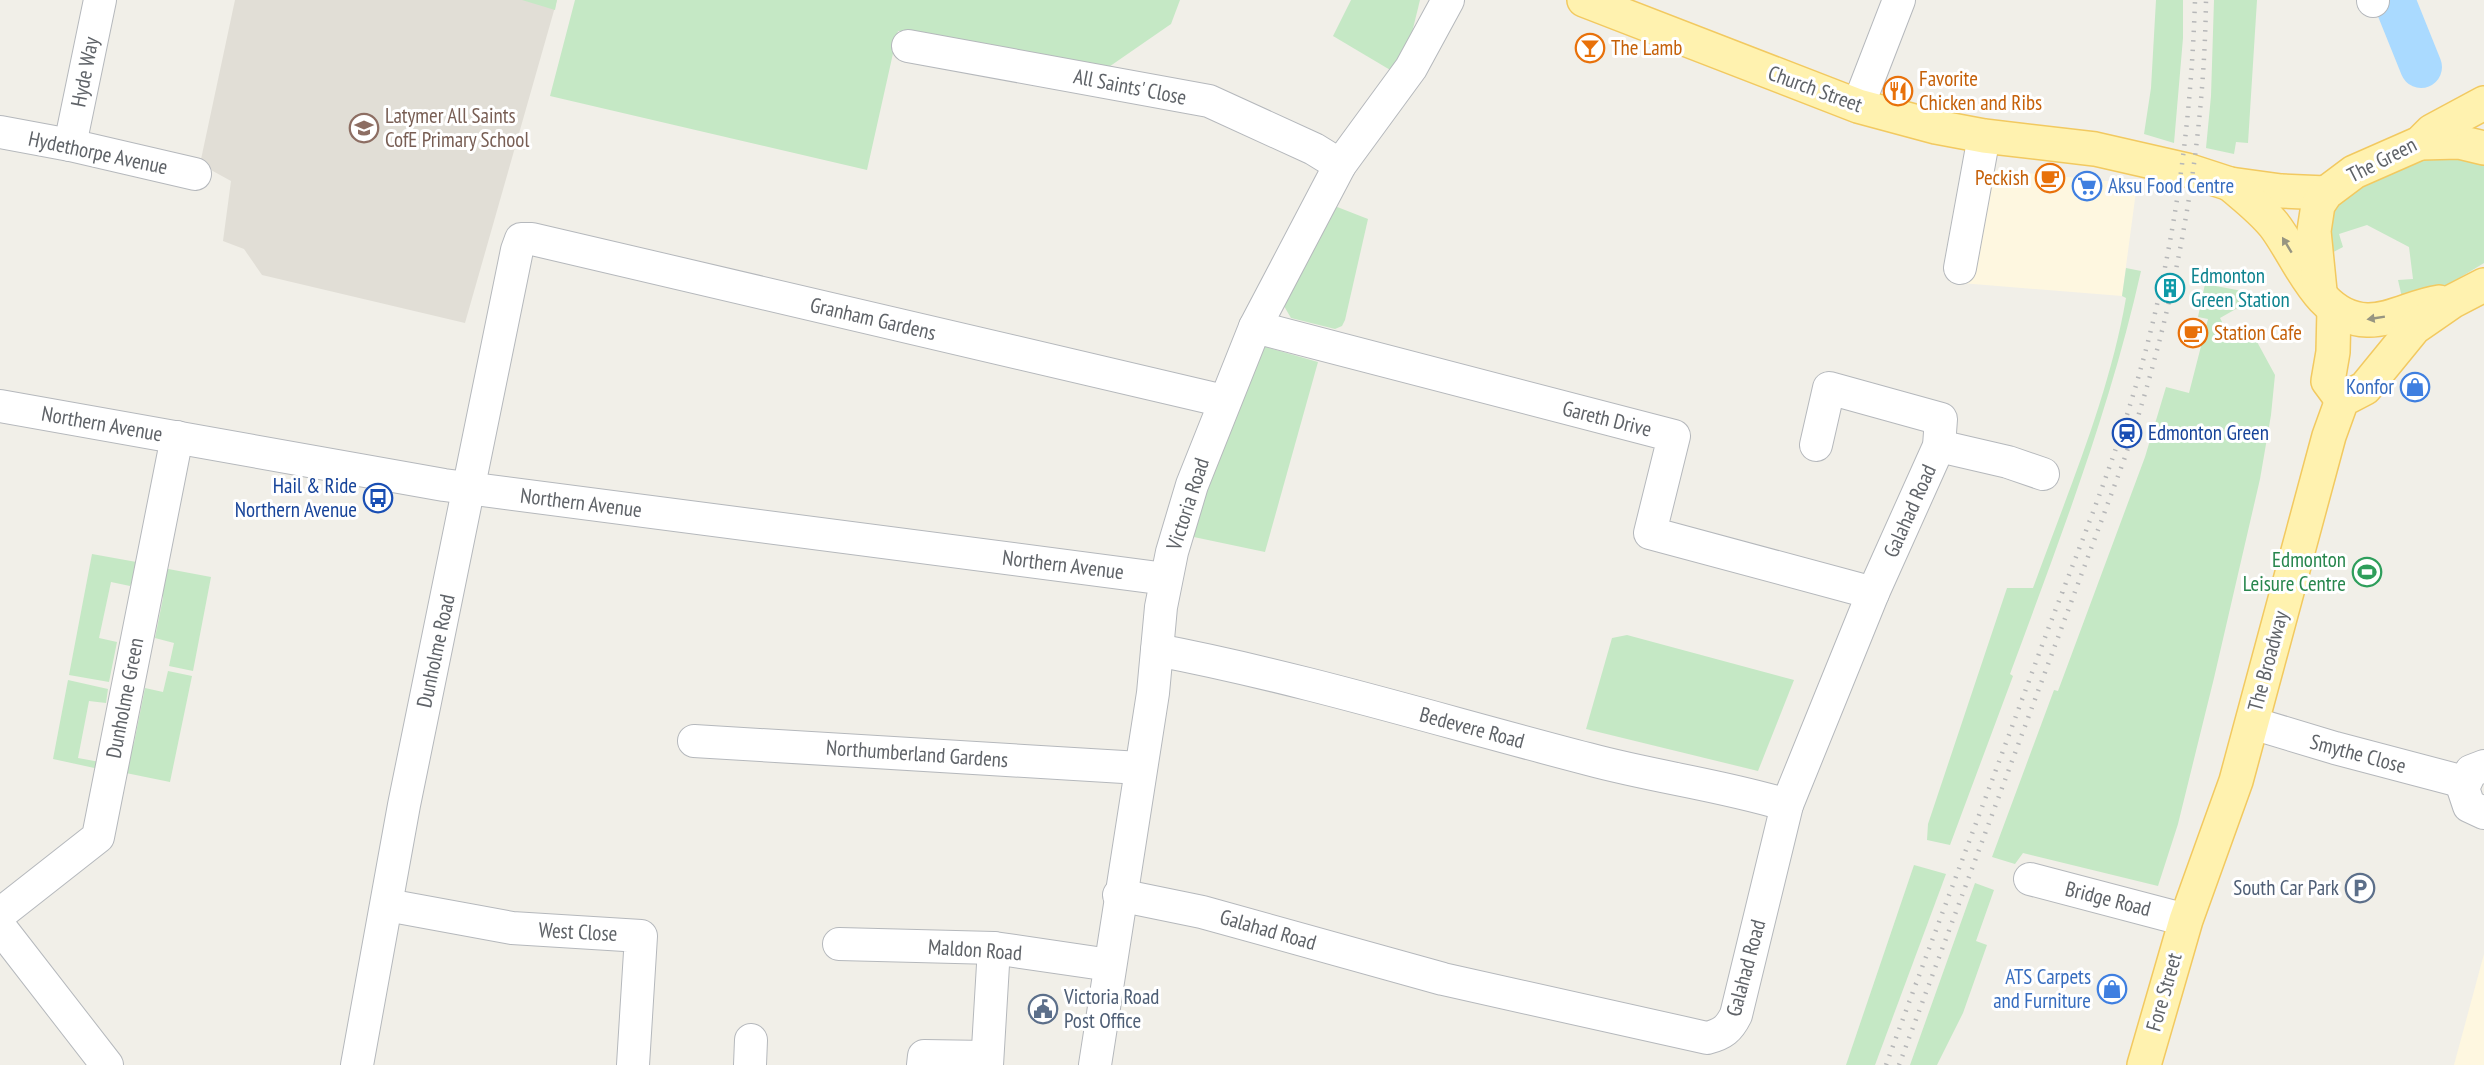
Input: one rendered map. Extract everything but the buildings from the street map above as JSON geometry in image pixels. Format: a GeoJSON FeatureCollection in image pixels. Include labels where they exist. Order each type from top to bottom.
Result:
{"type":"FeatureCollection","features":[{"type":"Feature","properties":{"kind":"main road","name":"Church Street"},"geometry":{"type":"LineString","coordinates":[[1584,0],[1858,106],[1936,127],[1984,136],[2095,149],[2187,170],[2230,184],[2281,191],[2326,193]]}},
{"type":"Feature","properties":{"kind":"main road","name":"The Green"},"geometry":{"type":"LineString","coordinates":[[2327,301],[2315,225],[2318,206],[2326,193],[2354,172],[2420,143],[2432,131],[2484,103]]}},
{"type":"Feature","properties":{"kind":"main road"},"geometry":{"type":"LineString","coordinates":[[2420,143],[2459,142],[2484,148]]}},
{"type":"Feature","properties":{"kind":"main road","name":"Church Street"},"geometry":{"type":"LineString","coordinates":[[2230,184],[2273,225],[2308,281],[2327,301]]}},
{"type":"Feature","properties":{"kind":"main road"},"geometry":{"type":"LineString","coordinates":[[2327,301],[2333,352],[2328,381],[2342,400],[2365,388],[2408,333],[2453,301],[2484,285]]}},
{"type":"Feature","properties":{"kind":"main road"},"geometry":{"type":"LineString","coordinates":[[2327,301],[2351,318],[2376,320],[2425,304],[2453,301]]}},
{"type":"Feature","properties":{"kind":"main road","name":"The Broadway"},"geometry":{"type":"LineString","coordinates":[[2186,920],[2236,781],[2329,436],[2342,400]]}},
{"type":"Feature","properties":{"kind":"main road","name":"Fore Street"},"geometry":{"type":"LineString","coordinates":[[2144,1065],[2186,920]]}},
{"type":"Feature","properties":{"kind":"street","name":"Hyde Way"},"geometry":{"type":"LineString","coordinates":[[70,145],[100,0]]}},
{"type":"Feature","properties":{"kind":"street","name":"Victoria Road"},"geometry":{"type":"LineString","coordinates":[[1095,1065],[1166,579],[1192,484],[1255,327],[1340,165],[1412,68],[1448,0]]}},
{"type":"Feature","properties":{"kind":"street"},"geometry":{"type":"LineString","coordinates":[[1858,106],[1899,0]]}},
{"type":"Feature","properties":{"kind":"street","name":"All Saints' Close"},"geometry":{"type":"LineString","coordinates":[[908,46],[1209,101],[1314,149],[1340,165]]}},
{"type":"Feature","properties":{"kind":"street","name":"Hydethorpe Avenue"},"geometry":{"type":"LineString","coordinates":[[0,132],[70,145],[195,174]]}},
{"type":"Feature","properties":{"kind":"street"},"geometry":{"type":"LineString","coordinates":[[1960,268],[1984,136]]}},
{"type":"Feature","properties":{"kind":"street","name":"Granham Gardens"},"geometry":{"type":"LineString","coordinates":[[521,239],[532,239],[1224,401]]}},
{"type":"Feature","properties":{"kind":"street","name":"Dunholme Road"},"geometry":{"type":"LineString","coordinates":[[357,1065],[404,805],[521,239]]}},
{"type":"Feature","properties":{"kind":"street","name":"Gareth Drive"},"geometry":{"type":"LineString","coordinates":[[1255,327],[1674,436],[1650,534],[1873,593]]}},
{"type":"Feature","properties":{"kind":"street"},"geometry":{"type":"LineString","coordinates":[[1816,445],[1829,388],[2008,462],[2043,474]]}},
{"type":"Feature","properties":{"kind":"street","name":"Northern Avenue"},"geometry":{"type":"LineString","coordinates":[[0,406],[469,488],[1166,579]]}},
{"type":"Feature","properties":{"kind":"street","name":"Galahad Road"},"geometry":{"type":"LineString","coordinates":[[1119,895],[1202,912],[1443,979],[1707,1038],[1721,1035],[1730,1027],[1736,1015],[1787,805],[1940,433]]}},
{"type":"Feature","properties":{"kind":"street","name":"Dunholme Green"},"geometry":{"type":"LineString","coordinates":[[0,914],[98,837],[177,438]]}},
{"type":"Feature","properties":{"kind":"street","name":"Bedevere Road"},"geometry":{"type":"LineString","coordinates":[[1157,650],[1209,660],[1367,699],[1591,760],[1755,795],[1787,805]]}},
{"type":"Feature","properties":{"kind":"street","name":"Smythe Close"},"geometry":{"type":"LineString","coordinates":[[2252,723],[2335,748],[2474,774],[2464,797],[2469,806],[2484,813]]}},
{"type":"Feature","properties":{"kind":"street","name":"Northumberland Gardens"},"geometry":{"type":"LineString","coordinates":[[694,741],[1140,768]]}},
{"type":"Feature","properties":{"kind":"street","name":"Bridge Road"},"geometry":{"type":"LineString","coordinates":[[2030,879],[2186,920]]}},
{"type":"Feature","properties":{"kind":"street","name":"West Close"},"geometry":{"type":"LineString","coordinates":[[387,905],[512,928],[641,936],[633,1065]]}},
{"type":"Feature","properties":{"kind":"street"},"geometry":{"type":"LineString","coordinates":[[0,927],[107,1065]]}},
{"type":"Feature","properties":{"kind":"street","name":"Maldon Road"},"geometry":{"type":"LineString","coordinates":[[839,944],[994,948],[1110,965]]}},
{"type":"Feature","properties":{"kind":"street"},"geometry":{"type":"LineString","coordinates":[[923,1065],[924,1056],[987,1061],[994,948]]}},
{"type":"Feature","properties":{"kind":"shaded area","name":"Latymer All Saints CofE Primary School"},"geometry":{"type":"Polygon","coordinates":[[[235,0],[557,0],[465,323],[262,275],[244,249],[223,241],[231,181],[200,164],[235,0]]]}},
{"type":"Feature","properties":{"kind":"shaded area"},"geometry":{"type":"Polygon","coordinates":[[[1968,164],[1988,169],[2137,184],[2122,296],[1949,282],[1968,164]]]}},
{"type":"Feature","properties":{"kind":"shaded area"},"geometry":{"type":"Polygon","coordinates":[[[2484,954],[2484,1065],[2454,1065],[2484,954]]]}},
{"type":"Feature","properties":{"kind":"green space"},"geometry":{"type":"Polygon","coordinates":[[[522,0],[557,0],[555,10],[522,0]]]}},
{"type":"Feature","properties":{"kind":"green space"},"geometry":{"type":"Polygon","coordinates":[[[575,0],[1180,0],[1171,24],[1103,71],[898,31],[867,170],[550,96],[575,0]]]}},
{"type":"Feature","properties":{"kind":"green space"},"geometry":{"type":"Polygon","coordinates":[[[1351,0],[1420,0],[1407,53],[1397,74],[1333,36],[1351,0]]]}},
{"type":"Feature","properties":{"kind":"green space"},"geometry":{"type":"Polygon","coordinates":[[[2156,0],[2183,0],[2183,38],[2174,143],[2144,134],[2151,88],[2156,0]]]}},
{"type":"Feature","properties":{"kind":"green space"},"geometry":{"type":"Polygon","coordinates":[[[2214,0],[2257,0],[2248,143],[2236,142],[2234,154],[2206,148],[2211,96],[2214,0]]]}},
{"type":"Feature","properties":{"kind":"green space"},"geometry":{"type":"Polygon","coordinates":[[[2433,154],[2484,161],[2484,263],[2451,283],[2403,302],[2398,280],[2413,279],[2409,247],[2367,225],[2339,234],[2343,247],[2324,257],[2328,225],[2338,204],[2361,185],[2433,154]]]}},
{"type":"Feature","properties":{"kind":"green space"},"geometry":{"type":"Polygon","coordinates":[[[1327,203],[1368,219],[1345,320],[1342,326],[1335,329],[1291,318],[1284,306],[1283,298],[1327,203]]]}},
{"type":"Feature","properties":{"kind":"green space"},"geometry":{"type":"Polygon","coordinates":[[[2126,268],[2141,271],[2114,374],[2082,475],[2010,674],[2013,676],[1950,845],[1927,840],[1928,824],[2007,588],[2033,588],[2086,445],[2119,335],[2126,298],[2122,296],[2126,268]]]}},
{"type":"Feature","properties":{"kind":"green space"},"geometry":{"type":"Polygon","coordinates":[[[2205,284],[2253,293],[2250,301],[2220,318],[2230,337],[2249,327],[2275,375],[2260,479],[2178,824],[2158,886],[2023,853],[2015,864],[1992,857],[2054,690],[2058,691],[2145,457],[2166,387],[2189,393],[2208,319],[2198,317],[2205,284]]]}},
{"type":"Feature","properties":{"kind":"green space"},"geometry":{"type":"Polygon","coordinates":[[[1259,345],[1318,362],[1265,552],[1189,536],[1259,345]]]}},
{"type":"Feature","properties":{"kind":"green space"},"geometry":{"type":"Polygon","coordinates":[[[92,554],[142,563],[130,586],[111,582],[99,638],[117,642],[109,682],[69,675],[92,554]]]}},
{"type":"Feature","properties":{"kind":"green space"},"geometry":{"type":"Polygon","coordinates":[[[163,568],[211,577],[193,671],[169,666],[174,643],[155,638],[163,598],[163,568]]]}},
{"type":"Feature","properties":{"kind":"green space"},"geometry":{"type":"Polygon","coordinates":[[[1627,635],[1794,680],[1758,771],[1586,729],[1612,638],[1627,635]]]}},
{"type":"Feature","properties":{"kind":"green space"},"geometry":{"type":"Polygon","coordinates":[[[168,671],[192,676],[170,782],[121,772],[134,743],[145,688],[163,692],[168,671]]]}},
{"type":"Feature","properties":{"kind":"green space"},"geometry":{"type":"Polygon","coordinates":[[[68,680],[108,689],[106,703],[89,701],[78,758],[100,762],[99,769],[53,759],[68,680]]]}},
{"type":"Feature","properties":{"kind":"green space"},"geometry":{"type":"Polygon","coordinates":[[[1914,865],[1946,874],[1875,1065],[1846,1065],[1914,865]]]}},
{"type":"Feature","properties":{"kind":"green space"},"geometry":{"type":"Polygon","coordinates":[[[1975,883],[1994,890],[1976,941],[1987,945],[1963,1013],[1937,1065],[1910,1065],[1975,883]]]}},
{"type":"Feature","properties":{"kind":"waterway"},"geometry":{"type":"LineString","coordinates":[[2394,0],[2421,67]]}},
{"type":"Feature","properties":{"kind":"railway"},"geometry":{"type":"LineString","coordinates":[[1886,1065],[2103,486],[2134,392],[2159,296],[2177,198],[2189,99],[2195,0]]}},
{"type":"Feature","properties":{"kind":"railway"},"geometry":{"type":"LineString","coordinates":[[1899,1065],[2124,460],[2142,404],[2158,348],[2183,233],[2199,117],[2206,0]]}},
{"type":"Feature","properties":{"kind":"place","name":"The Lamb"},"geometry":{"type":"Point","coordinates":[1590,48]}},
{"type":"Feature","properties":{"kind":"place","name":"Favorite Chicken and Ribs"},"geometry":{"type":"Point","coordinates":[1898,91]}},
{"type":"Feature","properties":{"kind":"place","name":"Latymer All Saints CofE Primary School"},"geometry":{"type":"Point","coordinates":[364,128]}},
{"type":"Feature","properties":{"kind":"place","name":"Peckish"},"geometry":{"type":"Point","coordinates":[2050,178]}},
{"type":"Feature","properties":{"kind":"place","name":"Aksu Food Centre"},"geometry":{"type":"Point","coordinates":[2087,186]}},
{"type":"Feature","properties":{"kind":"place","name":"Edmonton Green Station"},"geometry":{"type":"Point","coordinates":[2170,288]}},
{"type":"Feature","properties":{"kind":"place","name":"Station Cafe"},"geometry":{"type":"Point","coordinates":[2193,333]}},
{"type":"Feature","properties":{"kind":"place","name":"Konfor"},"geometry":{"type":"Point","coordinates":[2415,387]}},
{"type":"Feature","properties":{"kind":"place","name":"Edmonton Green"},"geometry":{"type":"Point","coordinates":[2127,433]}},
{"type":"Feature","properties":{"kind":"place","name":"Hail & Ride Northern Avenue"},"geometry":{"type":"Point","coordinates":[378,498]}},
{"type":"Feature","properties":{"kind":"place","name":"Edmonton Leisure Centre"},"geometry":{"type":"Point","coordinates":[2367,572]}},
{"type":"Feature","properties":{"kind":"place","name":"South Car Park"},"geometry":{"type":"Point","coordinates":[2360,888]}},
{"type":"Feature","properties":{"kind":"place","name":"ATS Carpets and Furniture"},"geometry":{"type":"Point","coordinates":[2112,989]}},
{"type":"Feature","properties":{"kind":"place","name":"Victoria Road Post Office"},"geometry":{"type":"Point","coordinates":[1043,1009]}}]}
